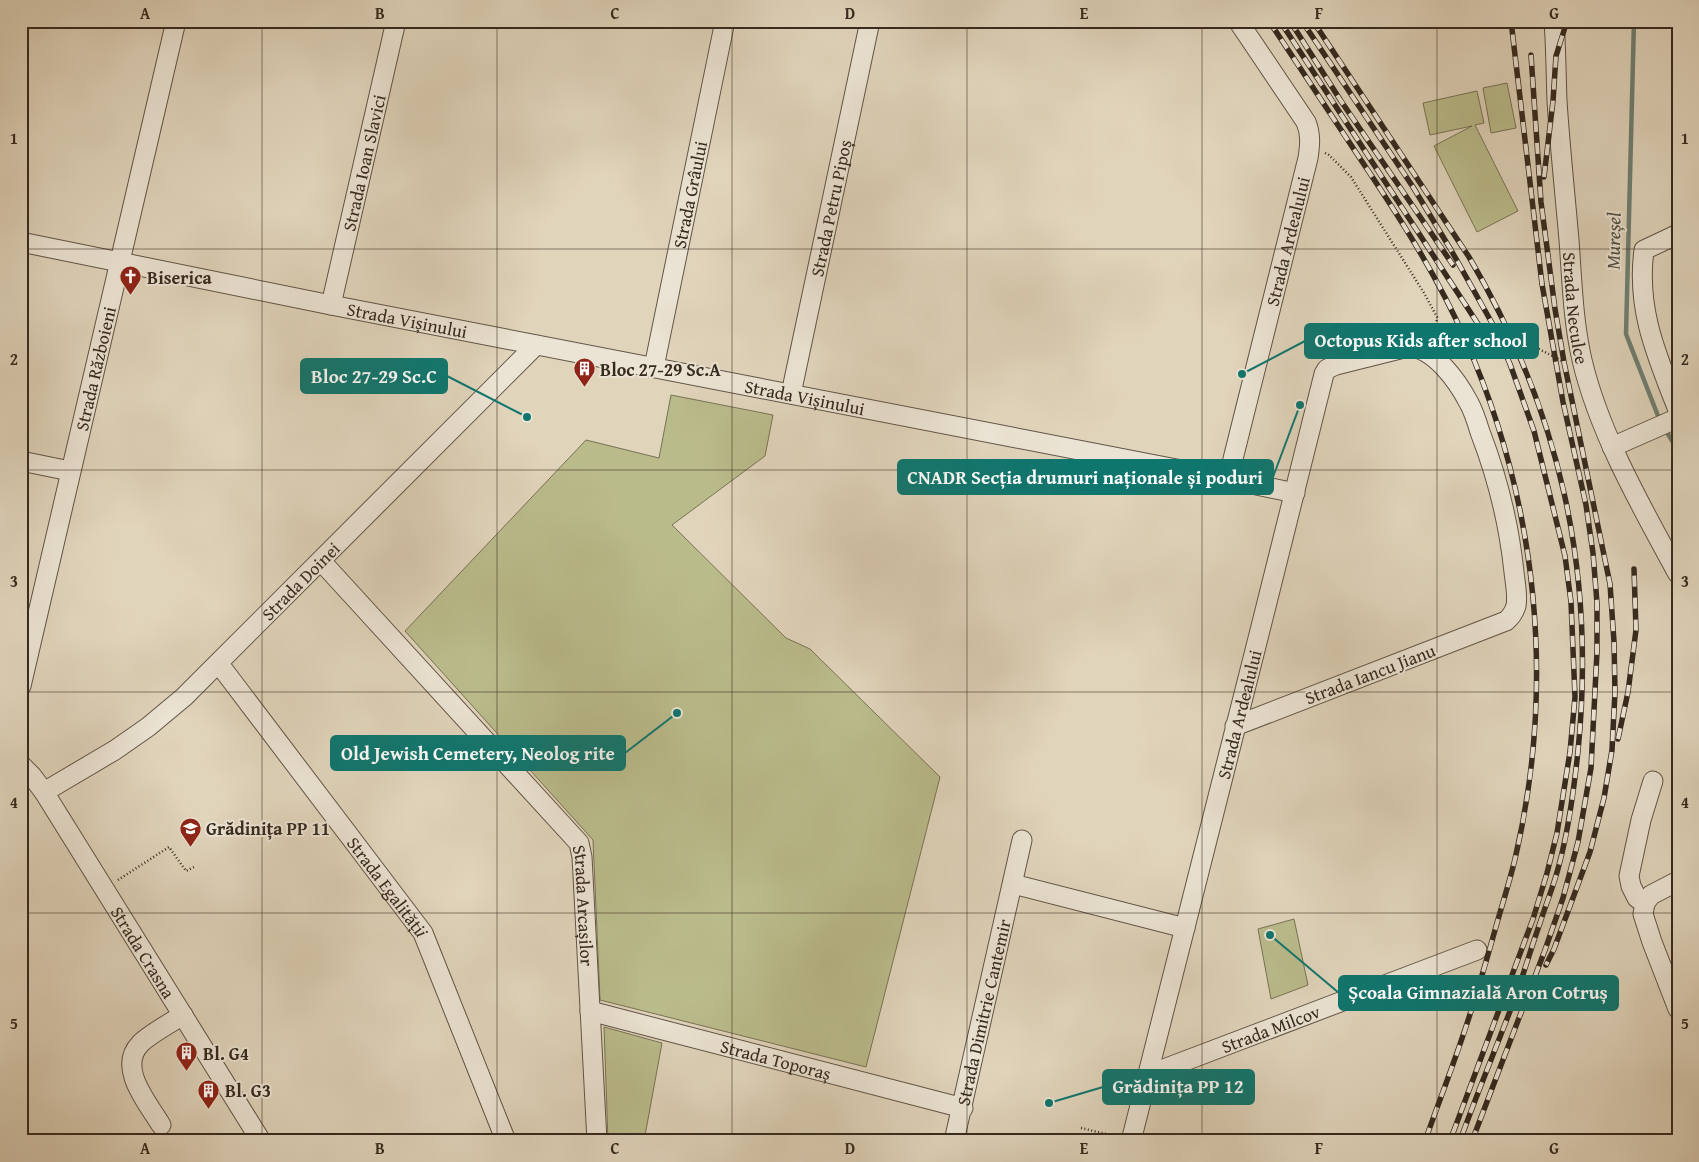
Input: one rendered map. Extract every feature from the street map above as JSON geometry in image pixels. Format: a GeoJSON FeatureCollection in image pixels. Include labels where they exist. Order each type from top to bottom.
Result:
{"type":"FeatureCollection","features":[{"type":"Feature","properties":{"kind":"street","name":"Strada Războieni"},"geometry":{"type":"LineString","coordinates":[[21,686],[25,653],[176,21]]}},
{"type":"Feature","properties":{"kind":"street","name":"Strada Ioan Slavici"},"geometry":{"type":"LineString","coordinates":[[331,305],[396,21]]}},
{"type":"Feature","properties":{"kind":"street","name":"Strada Grâului"},"geometry":{"type":"LineString","coordinates":[[654,367],[726,21]]}},
{"type":"Feature","properties":{"kind":"street","name":"Strada Petru Pipoș"},"geometry":{"type":"LineString","coordinates":[[791,394],[870,21]]}},
{"type":"Feature","properties":{"kind":"street","name":"Strada Ardealului"},"geometry":{"type":"LineString","coordinates":[[1228,478],[1310,146],[1310,131],[1306,122],[1238,21]]}},
{"type":"Feature","properties":{"kind":"street","name":"Strada Neculce"},"geometry":{"type":"LineString","coordinates":[[1554,21],[1557,101],[1571,276],[1578,338],[1588,378],[1612,446],[1656,535],[1678,574]]}},
{"type":"Feature","properties":{"kind":"street"},"geometry":{"type":"LineString","coordinates":[[1678,234],[1644,250],[1642,264],[1644,300],[1649,332],[1678,410]]}},
{"type":"Feature","properties":{"kind":"street","name":"Strada Vișinului"},"geometry":{"type":"LineString","coordinates":[[21,242],[331,305],[1228,478],[1295,493]]}},
{"type":"Feature","properties":{"kind":"street","name":"Strada Doinei"},"geometry":{"type":"LineString","coordinates":[[44,792],[148,727],[184,697],[536,344]]}},
{"type":"Feature","properties":{"kind":"street","name":"Strada Ardealului"},"geometry":{"type":"LineString","coordinates":[[1131,1140],[1324,374],[1327,369],[1336,365],[1416,349]]}},
{"type":"Feature","properties":{"kind":"street","name":"Strada Iancu Jianu"},"geometry":{"type":"LineString","coordinates":[[1235,726],[1506,621],[1510,617],[1516,604],[1516,590],[1505,517],[1494,470],[1470,405],[1455,380],[1436,360],[1416,349]]}},
{"type":"Feature","properties":{"kind":"street"},"geometry":{"type":"LineString","coordinates":[[1612,446],[1678,418]]}},
{"type":"Feature","properties":{"kind":"street"},"geometry":{"type":"LineString","coordinates":[[21,461],[70,471]]}},
{"type":"Feature","properties":{"kind":"street","name":"Strada Arcașilor"},"geometry":{"type":"LineString","coordinates":[[321,561],[579,843],[582,858],[597,1141]]}},
{"type":"Feature","properties":{"kind":"street","name":"Strada Egalității"},"geometry":{"type":"LineString","coordinates":[[219,664],[423,933],[506,1141]]}},
{"type":"Feature","properties":{"kind":"street","name":"Strada Crasna"},"geometry":{"type":"LineString","coordinates":[[21,766],[32,776],[44,792],[261,1141]]}},
{"type":"Feature","properties":{"kind":"street"},"geometry":{"type":"LineString","coordinates":[[1645,904],[1637,898],[1631,886],[1629,876],[1641,820],[1653,781]]}},
{"type":"Feature","properties":{"kind":"street","name":"Strada Dimitrie Cantemir"},"geometry":{"type":"LineString","coordinates":[[954,1141],[963,1108],[1022,840]]}},
{"type":"Feature","properties":{"kind":"street"},"geometry":{"type":"LineString","coordinates":[[1678,881],[1651,896],[1645,904],[1643,914],[1678,1008]]}},
{"type":"Feature","properties":{"kind":"street"},"geometry":{"type":"LineString","coordinates":[[1013,884],[1185,928]]}},
{"type":"Feature","properties":{"kind":"street","name":"Strada Milcov"},"geometry":{"type":"LineString","coordinates":[[1148,1075],[1477,950]]}},
{"type":"Feature","properties":{"kind":"street","name":"Strada Toporaș"},"geometry":{"type":"LineString","coordinates":[[590,1011],[963,1108]]}},
{"type":"Feature","properties":{"kind":"street"},"geometry":{"type":"LineString","coordinates":[[160,1125],[134,1079],[132,1062],[140,1044],[182,1015]]}},
{"type":"Feature","properties":{"kind":"path"},"geometry":{"type":"LineString","coordinates":[[1310,146],[1330,155],[1351,177],[1424,293],[1437,318],[1436,338],[1416,349]]}},
{"type":"Feature","properties":{"kind":"path"},"geometry":{"type":"LineString","coordinates":[[1436,329],[1462,332],[1535,347],[1560,359],[1588,378]]}},
{"type":"Feature","properties":{"kind":"path"},"geometry":{"type":"LineString","coordinates":[[105,890],[169,847],[186,871],[196,866]]}},
{"type":"Feature","properties":{"kind":"path"},"geometry":{"type":"LineString","coordinates":[[1081,1128],[1131,1140]]}},
{"type":"Feature","properties":{"kind":"green space"},"geometry":{"type":"Polygon","coordinates":[[[1507,83],[1516,128],[1491,133],[1483,88],[1507,83]]]}},
{"type":"Feature","properties":{"kind":"green space"},"geometry":{"type":"Polygon","coordinates":[[[1477,91],[1484,123],[1475,125],[1518,211],[1477,232],[1434,146],[1472,126],[1430,135],[1423,103],[1477,91]]]}},
{"type":"Feature","properties":{"kind":"green space"},"geometry":{"type":"Polygon","coordinates":[[[671,395],[773,415],[765,456],[672,525],[786,638],[810,649],[940,777],[866,1067],[600,1000],[593,840],[405,631],[586,440],[659,458],[671,395]]]}},
{"type":"Feature","properties":{"kind":"green space"},"geometry":{"type":"Polygon","coordinates":[[[1294,919],[1308,985],[1271,999],[1258,929],[1294,919]]]}},
{"type":"Feature","properties":{"kind":"green space"},"geometry":{"type":"Polygon","coordinates":[[[604,1027],[662,1043],[644,1141],[608,1141],[604,1027]]]}},
{"type":"Feature","properties":{"kind":"waterway","name":"Mureșel"},"geometry":{"type":"LineString","coordinates":[[1634,21],[1626,334],[1660,421]]}},
{"type":"Feature","properties":{"kind":"waterway","name":"Mureșel"},"geometry":{"type":"LineString","coordinates":[[1664,428],[1678,450]]}},
{"type":"Feature","properties":{"kind":"railway"},"geometry":{"type":"LineString","coordinates":[[1269,21],[1402,223],[1454,315],[1490,402],[1509,465],[1524,530],[1533,595],[1536,661],[1535,727],[1528,793],[1515,859],[1484,970],[1464,1034],[1425,1141]]}},
{"type":"Feature","properties":{"kind":"railway"},"geometry":{"type":"LineString","coordinates":[[1280,21],[1480,327]]}},
{"type":"Feature","properties":{"kind":"railway"},"geometry":{"type":"LineString","coordinates":[[1290,21],[1341,101],[1453,265]]}},
{"type":"Feature","properties":{"kind":"railway"},"geometry":{"type":"LineString","coordinates":[[1302,21],[1413,187],[1492,323],[1510,364],[1534,431],[1565,556],[1571,602],[1575,697],[1570,752],[1557,833],[1533,919],[1450,1141]]}},
{"type":"Feature","properties":{"kind":"railway"},"geometry":{"type":"LineString","coordinates":[[1313,21],[1469,257],[1501,315],[1527,374],[1548,434],[1564,495],[1575,557],[1581,620],[1582,685],[1578,751],[1566,837],[1555,880],[1518,989],[1460,1141]]}},
{"type":"Feature","properties":{"kind":"railway"},"geometry":{"type":"LineString","coordinates":[[1472,1141],[1545,950],[1563,898],[1578,842],[1591,768],[1597,652],[1597,603],[1593,553],[1586,505],[1563,402],[1542,284],[1511,21]]}},
{"type":"Feature","properties":{"kind":"railway"},"geometry":{"type":"LineString","coordinates":[[1544,177],[1556,56],[1567,21]]}},
{"type":"Feature","properties":{"kind":"railway"},"geometry":{"type":"LineString","coordinates":[[1531,55],[1541,202],[1555,309],[1564,362],[1610,584],[1615,692],[1612,750],[1604,798],[1590,852],[1554,949],[1546,965]]}},
{"type":"Feature","properties":{"kind":"railway"},"geometry":{"type":"LineString","coordinates":[[1618,739],[1628,692],[1636,630],[1634,569]]}},
{"type":"Feature","properties":{"kind":"place","name":"Biserica"},"geometry":{"type":"Point","coordinates":[131,296]}},
{"type":"Feature","properties":{"kind":"place","name":"Octopus Kids after school"},"geometry":{"type":"Point","coordinates":[1242,374]}},
{"type":"Feature","properties":{"kind":"place","name":"Bloc 27-29 Sc.A"},"geometry":{"type":"Point","coordinates":[584,388]}},
{"type":"Feature","properties":{"kind":"place","name":"CNADR Secția drumuri naționale și poduri"},"geometry":{"type":"Point","coordinates":[1300,405]}},
{"type":"Feature","properties":{"kind":"place","name":"Bloc 27-29 Sc.C"},"geometry":{"type":"Point","coordinates":[527,417]}},
{"type":"Feature","properties":{"kind":"place","name":"Old Jewish Cemetery, Neolog rite"},"geometry":{"type":"Point","coordinates":[677,713]}},
{"type":"Feature","properties":{"kind":"place","name":"Grădinița PP 11"},"geometry":{"type":"Point","coordinates":[190,847]}},
{"type":"Feature","properties":{"kind":"place","name":"Școala Gimnazială Aron Cotruș"},"geometry":{"type":"Point","coordinates":[1270,935]}},
{"type":"Feature","properties":{"kind":"place","name":"Bl. G4"},"geometry":{"type":"Point","coordinates":[187,1072]}},
{"type":"Feature","properties":{"kind":"place","name":"Grădinița PP 12"},"geometry":{"type":"Point","coordinates":[1049,1103]}},
{"type":"Feature","properties":{"kind":"place","name":"Bl. G3"},"geometry":{"type":"Point","coordinates":[209,1109]}}]}
